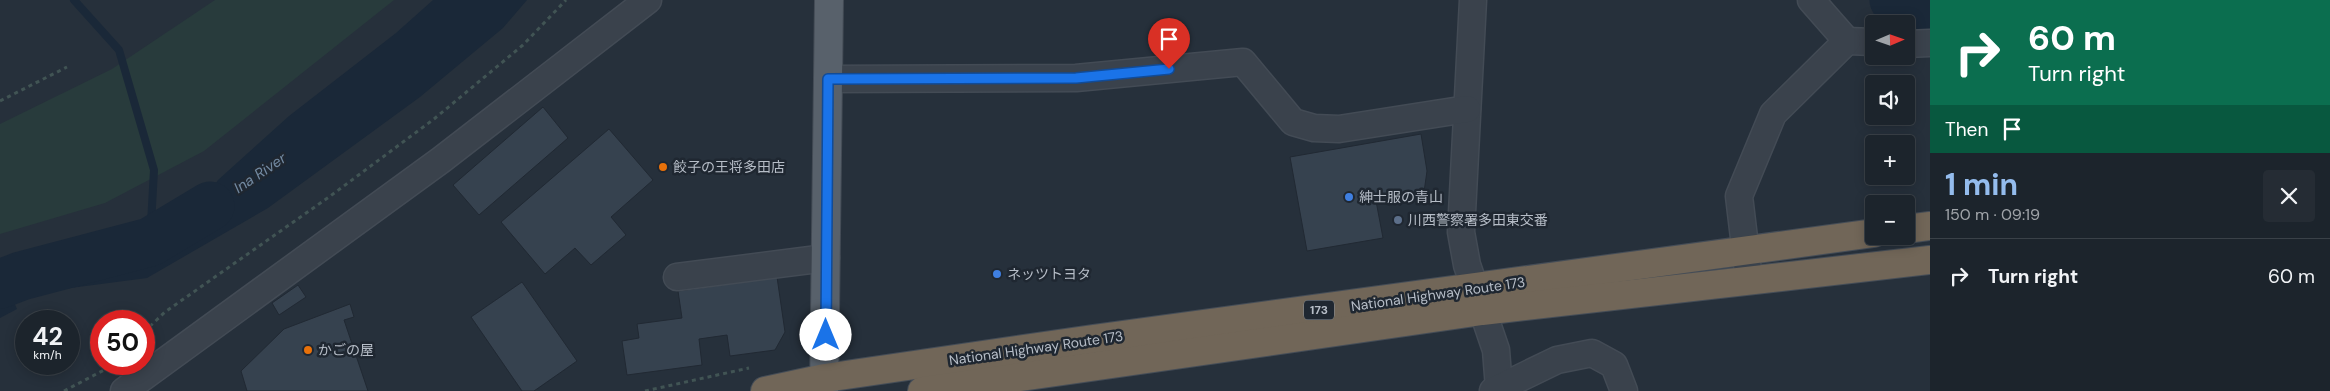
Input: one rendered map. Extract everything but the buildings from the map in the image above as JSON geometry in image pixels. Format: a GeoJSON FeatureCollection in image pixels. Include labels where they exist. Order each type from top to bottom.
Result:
{"type":"FeatureCollection","features":[{"type":"Feature","properties":{"kind":"highway"},"geometry":{"type":"LineString","coordinates":[[1915,228],[1930,226]]}},
{"type":"Feature","properties":{"kind":"highway","name":"National Highway Route 173"},"geometry":{"type":"LineString","coordinates":[[922,391],[1478,300],[1745,250],[1865,234]]}},
{"type":"Feature","properties":{"kind":"highway","name":"National Highway Route 173"},"geometry":{"type":"LineString","coordinates":[[758,379],[824,385],[1093,339],[1478,300],[1749,280],[1930,260]]}},
{"type":"Feature","properties":{"kind":"main road"},"geometry":{"type":"LineString","coordinates":[[824,385],[829,0]]}},
{"type":"Feature","properties":{"kind":"street"},"geometry":{"type":"LineString","coordinates":[[124,391],[441,160],[648,0]]}},
{"type":"Feature","properties":{"kind":"street"},"geometry":{"type":"LineString","coordinates":[[1473,0],[1461,232],[1467,265],[1496,350],[1496,390],[1557,360],[1592,352],[1614,365],[1624,391]]}},
{"type":"Feature","properties":{"kind":"street"},"geometry":{"type":"LineString","coordinates":[[1812,0],[1847,41]]}},
{"type":"Feature","properties":{"kind":"street"},"geometry":{"type":"LineString","coordinates":[[1749,280],[1739,196],[1773,114],[1847,41],[1865,42]]}},
{"type":"Feature","properties":{"kind":"street"},"geometry":{"type":"LineString","coordinates":[[1915,44],[1930,43]]}},
{"type":"Feature","properties":{"kind":"street"},"geometry":{"type":"LineString","coordinates":[[828,79],[1076,78],[1243,62],[1294,122],[1314,128],[1339,129],[1468,109]]}},
{"type":"Feature","properties":{"kind":"street"},"geometry":{"type":"LineString","coordinates":[[677,277],[826,258]]}},
{"type":"Feature","properties":{"kind":"path"},"geometry":{"type":"LineString","coordinates":[[155,322],[165,312],[329,197],[434,119],[523,45],[566,0]]}},
{"type":"Feature","properties":{"kind":"path"},"geometry":{"type":"LineString","coordinates":[[0,102],[67,67]]}},
{"type":"Feature","properties":{"kind":"path"},"geometry":{"type":"LineString","coordinates":[[64,391],[95,375]]}},
{"type":"Feature","properties":{"kind":"path"},"geometry":{"type":"LineString","coordinates":[[645,391],[758,379]]}},
{"type":"Feature","properties":{"kind":"shaded area"},"geometry":{"type":"Polygon","coordinates":[[[215,0],[394,0],[204,151],[105,203],[0,234],[0,124],[112,69],[215,0]]]}},
{"type":"Feature","properties":{"kind":"water"},"geometry":{"type":"Polygon","coordinates":[[[433,0],[527,0],[503,28],[420,97],[268,208],[147,278],[63,289],[57,272],[9,291],[17,309],[0,318],[0,263],[54,244],[93,247],[132,256],[205,199],[218,180],[289,116],[396,33],[433,0]]]}},
{"type":"Feature","properties":{"kind":"waterway"},"geometry":{"type":"LineString","coordinates":[[74,0],[119,50],[154,170],[150,242]]}},
{"type":"Feature","properties":{"kind":"waterway"},"geometry":{"type":"LineString","coordinates":[[1894,0],[1896,3],[1930,13]]}},
{"type":"Feature","properties":{"kind":"waterway","name":"Ina River"},"geometry":{"type":"LineString","coordinates":[[0,284],[21,276],[150,242],[210,206]]}},
{"type":"Feature","properties":{"kind":"place","name":"餃子の王将多田店"},"geometry":{"type":"Point","coordinates":[663,167]}},
{"type":"Feature","properties":{"kind":"place","name":"紳士服の青山"},"geometry":{"type":"Point","coordinates":[1349,197]}},
{"type":"Feature","properties":{"kind":"place","name":"川西警察署多田東交番"},"geometry":{"type":"Point","coordinates":[1398,220]}},
{"type":"Feature","properties":{"kind":"place","name":"ネッツトヨタ"},"geometry":{"type":"Point","coordinates":[997,274]}},
{"type":"Feature","properties":{"kind":"place","name":"かごの屋"},"geometry":{"type":"Point","coordinates":[308,350]}},
{"type":"Feature","properties":{"kind":"route"},"geometry":{"type":"LineString","coordinates":[[826,335],[828,79],[1076,78],[1169,69]]}}]}
